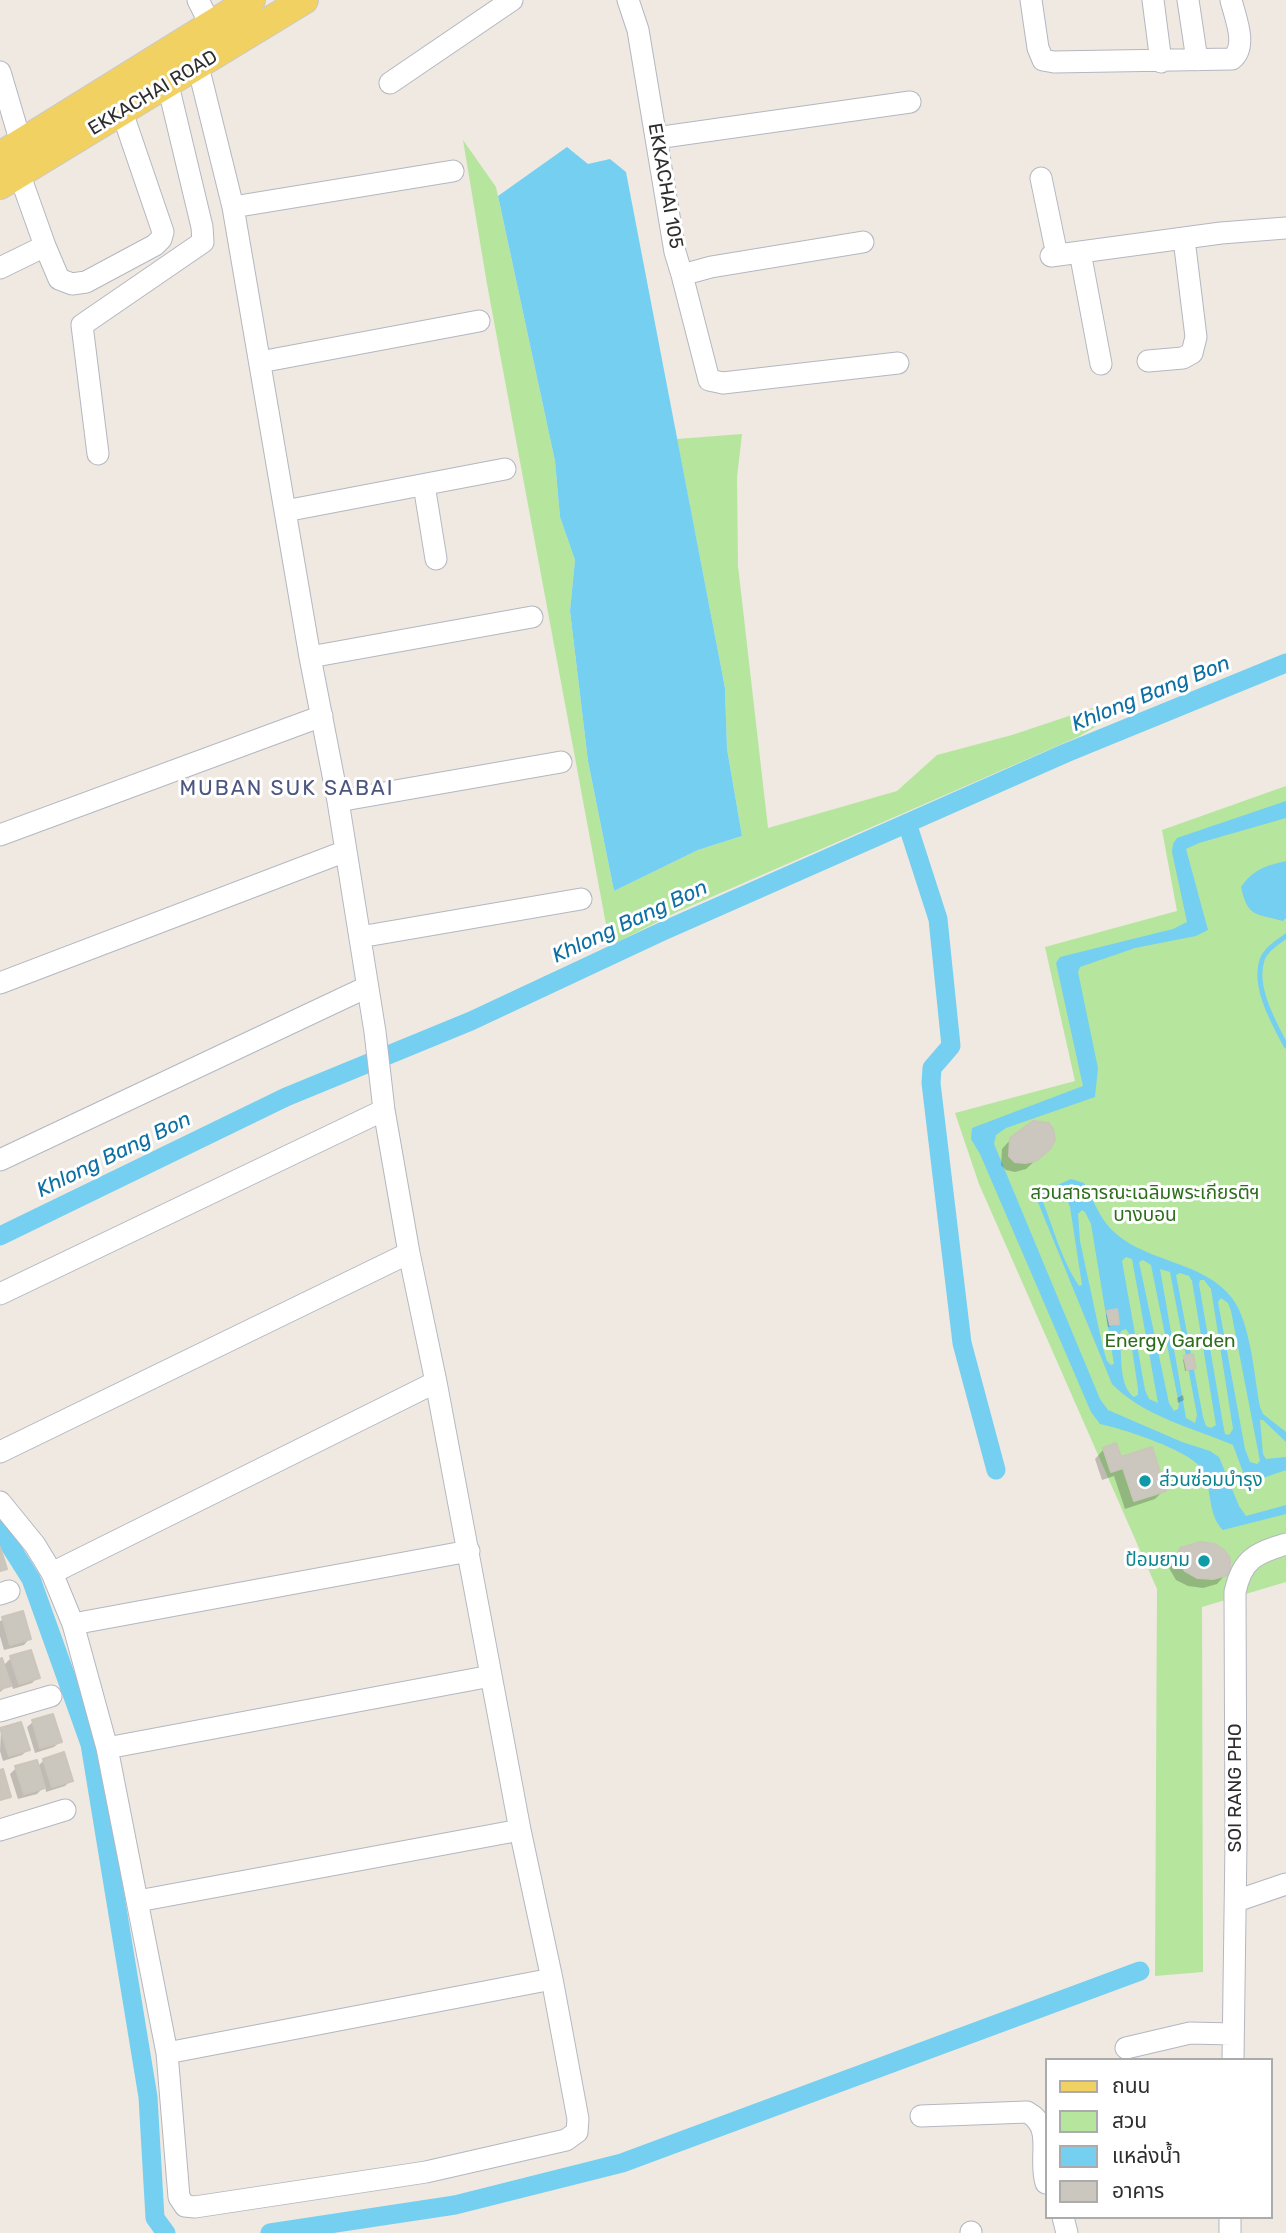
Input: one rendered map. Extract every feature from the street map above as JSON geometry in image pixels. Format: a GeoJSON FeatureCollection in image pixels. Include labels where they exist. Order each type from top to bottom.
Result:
{"type":"FeatureCollection","features":[{"type":"Feature","properties":{"kind":"main road","name":"EKKACHAI ROAD"},"geometry":{"type":"LineString","coordinates":[[10,164],[122,112],[304,0]]}},
{"type":"Feature","properties":{"kind":"main road","name":"EKKACHAI ROAD"},"geometry":{"type":"LineString","coordinates":[[10,164],[211,26],[240,3]]}},
{"type":"Feature","properties":{"kind":"street"},"geometry":{"type":"LineString","coordinates":[[198,0],[211,26]]}},
{"type":"Feature","properties":{"kind":"street"},"geometry":{"type":"LineString","coordinates":[[390,83],[512,0]]}},
{"type":"Feature","properties":{"kind":"street","name":"EKKACHAI 105"},"geometry":{"type":"LineString","coordinates":[[628,0],[638,30],[675,252],[682,275],[711,267],[863,242]]}},
{"type":"Feature","properties":{"kind":"street"},"geometry":{"type":"LineString","coordinates":[[1031,0],[1038,48],[1043,60],[1160,62],[1233,59],[1240,51],[1240,41],[1231,0]]}},
{"type":"Feature","properties":{"kind":"street"},"geometry":{"type":"LineString","coordinates":[[1153,0],[1160,62]]}},
{"type":"Feature","properties":{"kind":"street"},"geometry":{"type":"LineString","coordinates":[[1188,0],[1198,60]]}},
{"type":"Feature","properties":{"kind":"street"},"geometry":{"type":"LineString","coordinates":[[0,1502],[35,1545],[52,1573],[73,1624],[107,1748],[167,2053],[179,2197],[185,2206],[195,2207],[426,2172],[566,2140],[577,2132],[578,2119],[552,1979],[520,1830],[469,1551],[409,1253],[338,801],[310,657],[233,207],[198,66]]}},
{"type":"Feature","properties":{"kind":"street"},"geometry":{"type":"LineString","coordinates":[[0,72],[10,164],[59,279],[72,284],[86,282],[161,239],[163,232],[122,112]]}},
{"type":"Feature","properties":{"kind":"street"},"geometry":{"type":"LineString","coordinates":[[98,454],[82,326],[203,242],[202,227],[168,85]]}},
{"type":"Feature","properties":{"kind":"street"},"geometry":{"type":"LineString","coordinates":[[656,138],[911,102]]}},
{"type":"Feature","properties":{"kind":"street"},"geometry":{"type":"LineString","coordinates":[[233,207],[453,171]]}},
{"type":"Feature","properties":{"kind":"street"},"geometry":{"type":"LineString","coordinates":[[1041,178],[1054,256],[1286,228]]}},
{"type":"Feature","properties":{"kind":"street"},"geometry":{"type":"LineString","coordinates":[[1148,361],[1183,358],[1192,353],[1196,337],[1184,239]]}},
{"type":"Feature","properties":{"kind":"street"},"geometry":{"type":"LineString","coordinates":[[0,268],[45,246]]}},
{"type":"Feature","properties":{"kind":"street"},"geometry":{"type":"LineString","coordinates":[[1080,252],[1101,364]]}},
{"type":"Feature","properties":{"kind":"street"},"geometry":{"type":"LineString","coordinates":[[682,275],[709,380],[723,383],[898,363]]}},
{"type":"Feature","properties":{"kind":"street"},"geometry":{"type":"LineString","coordinates":[[260,362],[479,321]]}},
{"type":"Feature","properties":{"kind":"street"},"geometry":{"type":"LineString","coordinates":[[285,511],[505,470]]}},
{"type":"Feature","properties":{"kind":"street"},"geometry":{"type":"LineString","coordinates":[[424,485],[436,559]]}},
{"type":"Feature","properties":{"kind":"street"},"geometry":{"type":"LineString","coordinates":[[310,657],[532,617]]}},
{"type":"Feature","properties":{"kind":"street"},"geometry":{"type":"LineString","coordinates":[[0,835],[322,716]]}},
{"type":"Feature","properties":{"kind":"street"},"geometry":{"type":"LineString","coordinates":[[338,801],[561,762]]}},
{"type":"Feature","properties":{"kind":"street"},"geometry":{"type":"LineString","coordinates":[[0,984],[346,850]]}},
{"type":"Feature","properties":{"kind":"street"},"geometry":{"type":"LineString","coordinates":[[360,937],[581,899]]}},
{"type":"Feature","properties":{"kind":"street"},"geometry":{"type":"LineString","coordinates":[[0,1160],[367,987]]}},
{"type":"Feature","properties":{"kind":"street"},"geometry":{"type":"LineString","coordinates":[[0,1294],[383,1101]]}},
{"type":"Feature","properties":{"kind":"street"},"geometry":{"type":"LineString","coordinates":[[0,1452],[409,1253]]}},
{"type":"Feature","properties":{"kind":"street"},"geometry":{"type":"LineString","coordinates":[[52,1573],[436,1382]]}},
{"type":"Feature","properties":{"kind":"street","name":"SOI RANG PHO"},"geometry":{"type":"LineString","coordinates":[[1233,2058],[1236,1901],[1235,1591],[1238,1576],[1248,1561],[1263,1550],[1286,1544]]}},
{"type":"Feature","properties":{"kind":"street"},"geometry":{"type":"LineString","coordinates":[[73,1624],[469,1551]]}},
{"type":"Feature","properties":{"kind":"street"},"geometry":{"type":"LineString","coordinates":[[107,1748],[491,1676]]}},
{"type":"Feature","properties":{"kind":"street"},"geometry":{"type":"LineString","coordinates":[[0,1711],[51,1696]]}},
{"type":"Feature","properties":{"kind":"street"},"geometry":{"type":"LineString","coordinates":[[0,1830],[65,1810]]}},
{"type":"Feature","properties":{"kind":"street"},"geometry":{"type":"LineString","coordinates":[[138,1901],[520,1830]]}},
{"type":"Feature","properties":{"kind":"street"},"geometry":{"type":"LineString","coordinates":[[1236,1901],[1286,1884]]}},
{"type":"Feature","properties":{"kind":"street"},"geometry":{"type":"LineString","coordinates":[[167,2053],[552,1979]]}},
{"type":"Feature","properties":{"kind":"street"},"geometry":{"type":"LineString","coordinates":[[1126,2048],[1190,2033],[1233,2034]]}},
{"type":"Feature","properties":{"kind":"street"},"geometry":{"type":"LineString","coordinates":[[921,2116],[1027,2112],[1037,2118],[1043,2127],[1044,2146]]}},
{"type":"Feature","properties":{"kind":"green space"},"geometry":{"type":"Polygon","coordinates":[[[463,140],[496,187],[555,461],[560,517],[575,560],[570,611],[588,761],[614,891],[698,850],[742,836],[727,749],[725,688],[677,439],[742,434],[737,477],[738,566],[768,828],[897,791],[937,755],[1012,735],[1099,706],[1105,721],[1078,737],[677,912],[610,946],[487,284],[463,140]]]}},
{"type":"Feature","properties":{"kind":"green space","name":"สวนสาธารณะเฉลิมพระเกียรติฯ บางบอน"},"geometry":{"type":"Polygon","coordinates":[[[1286,786],[1286,1582],[1202,1607],[1203,1972],[1155,1976],[1157,1589],[979,1184],[955,1113],[1075,1081],[1045,947],[1177,911],[1162,830],[1286,786]]]}},
{"type":"Feature","properties":{"kind":"water"},"geometry":{"type":"Polygon","coordinates":[[[567,147],[588,164],[610,159],[626,172],[725,688],[727,749],[742,836],[698,850],[614,891],[588,761],[570,611],[575,560],[560,517],[555,461],[498,196],[567,147]]]}},
{"type":"Feature","properties":{"kind":"water"},"geometry":{"type":"Polygon","coordinates":[[[1286,801],[1286,818],[1186,849],[1208,930],[1196,936],[1135,948],[1080,967],[1078,972],[1098,1068],[1095,1097],[1006,1128],[996,1135],[994,1144],[1100,1399],[1108,1410],[1219,1457],[1239,1506],[1246,1516],[1286,1505],[1286,1514],[1223,1530],[1215,1518],[1205,1474],[1199,1466],[1175,1450],[1100,1424],[1091,1412],[980,1154],[971,1139],[972,1128],[1083,1086],[1056,963],[1060,957],[1173,929],[1187,922],[1172,852],[1177,838],[1286,801]]]}},
{"type":"Feature","properties":{"kind":"water"},"geometry":{"type":"Polygon","coordinates":[[[1286,861],[1286,918],[1283,921],[1254,913],[1247,904],[1241,887],[1260,869],[1286,861]]]}},
{"type":"Feature","properties":{"kind":"water"},"geometry":{"type":"Polygon","coordinates":[[[1071,1179],[1084,1183],[1101,1216],[1115,1233],[1144,1251],[1206,1276],[1232,1298],[1248,1335],[1260,1407],[1263,1414],[1286,1432],[1286,1442],[1260,1420],[1263,1454],[1266,1459],[1286,1457],[1286,1470],[1257,1480],[1248,1479],[1233,1445],[1153,1413],[1138,1405],[1112,1384],[1035,1195],[1071,1179]],[[1055,1192],[1045,1196],[1043,1202],[1068,1266],[1079,1286],[1082,1285],[1070,1207],[1065,1195],[1055,1192]],[[1082,1210],[1078,1214],[1080,1241],[1103,1348],[1111,1365],[1114,1364],[1091,1224],[1082,1210]],[[1126,1257],[1122,1261],[1145,1390],[1149,1399],[1158,1403],[1132,1259],[1126,1257]],[[1143,1260],[1139,1262],[1169,1403],[1174,1411],[1178,1409],[1151,1265],[1143,1260]],[[1160,1269],[1186,1418],[1195,1423],[1197,1415],[1170,1272],[1160,1269]],[[1180,1273],[1176,1275],[1206,1426],[1211,1428],[1216,1425],[1192,1281],[1189,1276],[1180,1273]],[[1200,1280],[1199,1284],[1225,1434],[1229,1435],[1233,1429],[1211,1289],[1204,1280],[1200,1280]],[[1221,1298],[1218,1302],[1245,1449],[1250,1462],[1257,1464],[1260,1461],[1231,1311],[1228,1303],[1221,1298]],[[1126,1329],[1120,1334],[1125,1385],[1134,1397],[1138,1395],[1138,1389],[1130,1335],[1126,1329]]]}},
{"type":"Feature","properties":{"kind":"building"},"geometry":{"type":"Polygon","coordinates":[[[1033,1121],[1049,1123],[1055,1140],[1050,1149],[1036,1161],[1015,1162],[1009,1156],[1010,1138],[1033,1121]]]}},
{"type":"Feature","properties":{"kind":"building"},"geometry":{"type":"Polygon","coordinates":[[[1117,1309],[1119,1324],[1110,1325],[1107,1311],[1117,1309]]]}},
{"type":"Feature","properties":{"kind":"building"},"geometry":{"type":"Polygon","coordinates":[[[1193,1354],[1196,1368],[1187,1370],[1184,1356],[1193,1354]]]}},
{"type":"Feature","properties":{"kind":"building","name":"ส่วนซ่อมบำรุง"},"geometry":{"type":"Polygon","coordinates":[[[1116,1443],[1121,1457],[1152,1447],[1166,1491],[1134,1501],[1123,1468],[1111,1472],[1103,1448],[1116,1443]]]}},
{"type":"Feature","properties":{"kind":"building","name":"ป้อมยาม"},"geometry":{"type":"Polygon","coordinates":[[[1200,1542],[1215,1544],[1224,1550],[1230,1558],[1228,1575],[1213,1579],[1197,1578],[1185,1571],[1177,1558],[1180,1548],[1200,1542]]]}},
{"type":"Feature","properties":{"kind":"building"},"geometry":{"type":"Polygon","coordinates":[[[0,1547],[7,1569],[0,1571],[0,1547]]]}},
{"type":"Feature","properties":{"kind":"building"},"geometry":{"type":"Polygon","coordinates":[[[23,1611],[31,1639],[10,1645],[2,1617],[23,1611]]]}},
{"type":"Feature","properties":{"kind":"building"},"geometry":{"type":"Polygon","coordinates":[[[31,1650],[40,1678],[19,1684],[10,1656],[31,1650]]]}},
{"type":"Feature","properties":{"kind":"building"},"geometry":{"type":"Polygon","coordinates":[[[2,1658],[11,1686],[0,1689],[0,1659],[2,1658]]]}},
{"type":"Feature","properties":{"kind":"building"},"geometry":{"type":"Polygon","coordinates":[[[53,1714],[62,1742],[40,1748],[32,1720],[53,1714]]]}},
{"type":"Feature","properties":{"kind":"building"},"geometry":{"type":"Polygon","coordinates":[[[21,1722],[30,1750],[9,1756],[0,1728],[21,1722]]]}},
{"type":"Feature","properties":{"kind":"building"},"geometry":{"type":"Polygon","coordinates":[[[64,1752],[73,1781],[52,1787],[43,1759],[64,1752]]]}},
{"type":"Feature","properties":{"kind":"building"},"geometry":{"type":"Polygon","coordinates":[[[37,1760],[45,1788],[24,1794],[15,1766],[37,1760]]]}},
{"type":"Feature","properties":{"kind":"building"},"geometry":{"type":"Polygon","coordinates":[[[3,1769],[11,1797],[0,1800],[0,1770],[3,1769]]]}},
{"type":"Feature","properties":{"kind":"waterway","name":"Khlong Bang Bon"},"geometry":{"type":"LineString","coordinates":[[0,1236],[286,1097],[471,1021],[661,932],[1066,753],[1286,663]]}},
{"type":"Feature","properties":{"kind":"waterway"},"geometry":{"type":"LineString","coordinates":[[907,823],[938,919],[951,1046],[932,1068],[931,1083],[962,1343],[996,1470]]}},
{"type":"Feature","properties":{"kind":"waterway"},"geometry":{"type":"LineString","coordinates":[[1286,936],[1266,952],[1260,971],[1262,993],[1286,1046]]}},
{"type":"Feature","properties":{"kind":"waterway"},"geometry":{"type":"LineString","coordinates":[[0,1530],[31,1579],[90,1744],[148,2097],[155,2218],[166,2233]]}},
{"type":"Feature","properties":{"kind":"waterway"},"geometry":{"type":"LineString","coordinates":[[270,2233],[455,2205],[622,2163],[1140,1971]]}},
{"type":"Feature","properties":{"kind":"place","name":"ส่วนซ่อมบำรุง"},"geometry":{"type":"Point","coordinates":[1145,1481]}},
{"type":"Feature","properties":{"kind":"place","name":"ป้อมยาม"},"geometry":{"type":"Point","coordinates":[1204,1561]}},
{"type":"Feature","properties":{"kind":"district","name":"MUBAN SUK SABAI"},"geometry":{"type":"Point","coordinates":[287,789]}},
{"type":"Feature","properties":{"kind":"park label","name":"Energy Garden"},"geometry":{"type":"Point","coordinates":[1170,1342]}}]}
